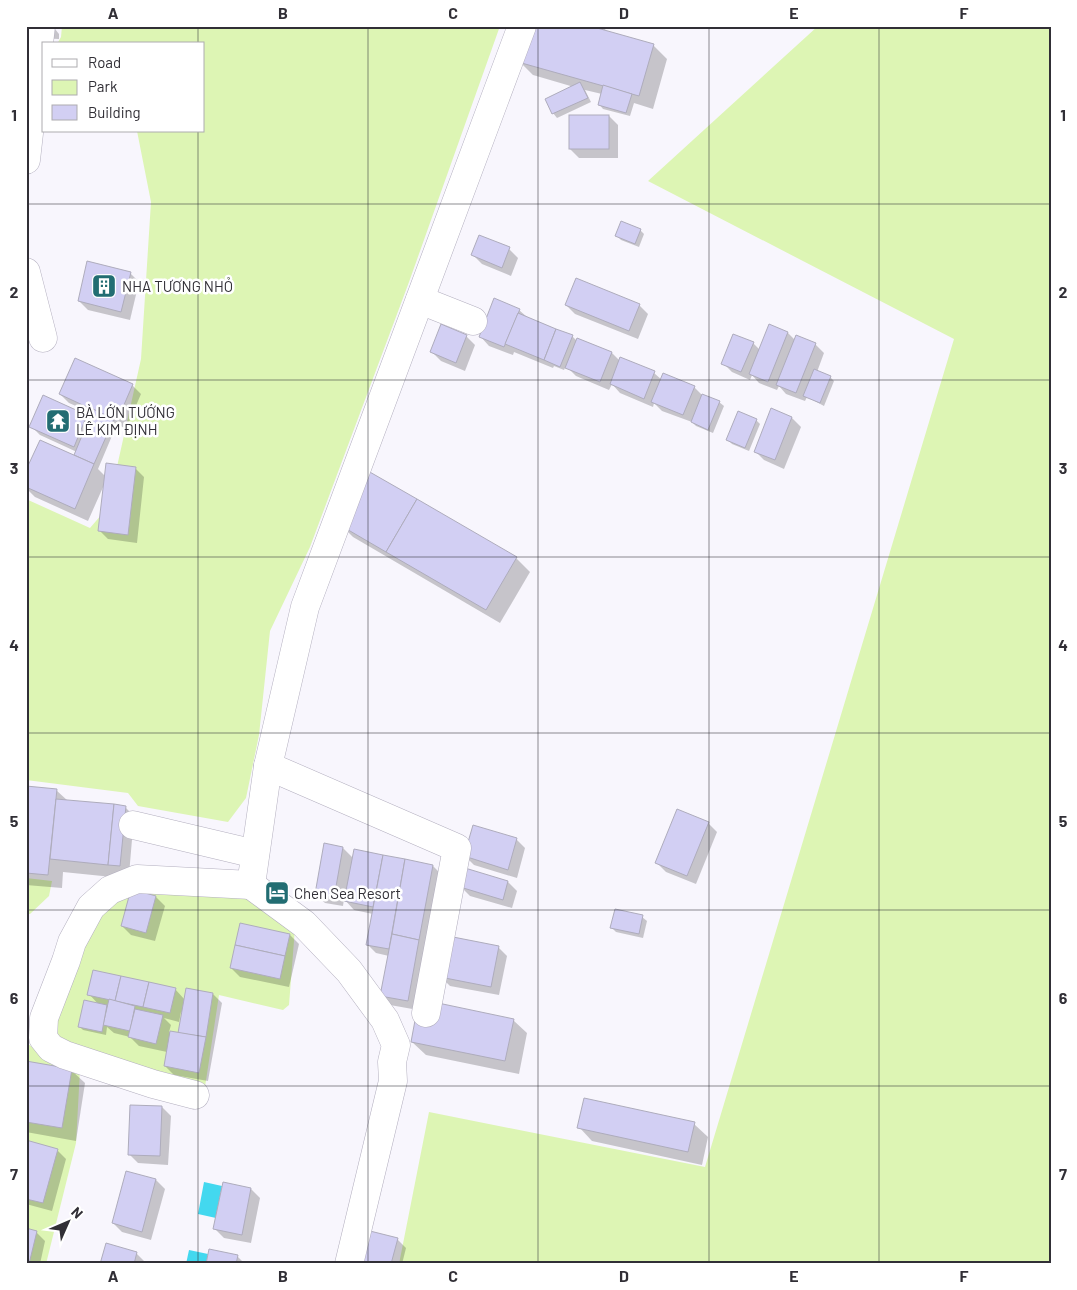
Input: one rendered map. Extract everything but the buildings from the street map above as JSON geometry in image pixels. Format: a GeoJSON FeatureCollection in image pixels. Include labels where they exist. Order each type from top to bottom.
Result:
{"type":"FeatureCollection","features":[{"type":"Feature","properties":{"kind":"street"},"geometry":{"type":"LineString","coordinates":[[26,160],[41,26]]}},
{"type":"Feature","properties":{"kind":"street"},"geometry":{"type":"LineString","coordinates":[[251,885],[268,766],[305,607],[522,26]]}},
{"type":"Feature","properties":{"kind":"street"},"geometry":{"type":"LineString","coordinates":[[26,272],[43,338]]}},
{"type":"Feature","properties":{"kind":"street"},"geometry":{"type":"LineString","coordinates":[[420,300],[473,321]]}},
{"type":"Feature","properties":{"kind":"street"},"geometry":{"type":"LineString","coordinates":[[268,766],[457,848],[426,1013]]}},
{"type":"Feature","properties":{"kind":"street"},"geometry":{"type":"LineString","coordinates":[[133,825],[255,854]]}},
{"type":"Feature","properties":{"kind":"street"},"geometry":{"type":"LineString","coordinates":[[195,1094],[153,1084],[65,1055],[52,1048],[43,1038],[44,1018],[72,942],[91,907],[110,890],[137,880],[251,885],[304,924],[349,971],[385,1020],[396,1045],[392,1062],[393,1082],[349,1264]]}},
{"type":"Feature","properties":{"kind":"green space"},"geometry":{"type":"Polygon","coordinates":[[[62,26],[500,26],[409,282],[310,547],[270,631],[259,735],[246,798],[228,822],[138,806],[128,793],[26,780],[26,499],[90,528],[108,507],[141,359],[151,202],[137,132],[205,132],[205,42],[58,42],[61,37],[62,26]]]}},
{"type":"Feature","properties":{"kind":"green space"},"geometry":{"type":"Polygon","coordinates":[[[818,26],[1051,26],[1051,1264],[399,1264],[429,1112],[705,1167],[954,339],[648,181],[818,26]]]}},
{"type":"Feature","properties":{"kind":"green space"},"geometry":{"type":"Polygon","coordinates":[[[26,878],[52,881],[49,896],[30,914],[26,914],[26,878]]]}},
{"type":"Feature","properties":{"kind":"green space"},"geometry":{"type":"Polygon","coordinates":[[[124,889],[240,894],[295,928],[289,1005],[283,1010],[219,995],[205,1087],[61,1045],[50,1034],[89,916],[124,889]]]}},
{"type":"Feature","properties":{"kind":"green space"},"geometry":{"type":"Polygon","coordinates":[[[26,1042],[46,1055],[80,1070],[76,1143],[46,1264],[26,1264],[26,1042]]]}},
{"type":"Feature","properties":{"kind":"water"},"geometry":{"type":"Polygon","coordinates":[[[204,1182],[222,1186],[216,1218],[198,1214],[204,1182]]]}},
{"type":"Feature","properties":{"kind":"water"},"geometry":{"type":"Polygon","coordinates":[[[189,1250],[208,1254],[206,1264],[186,1264],[189,1250]]]}},
{"type":"Feature","properties":{"kind":"place","name":"NHA TƯƠNG NHỎ"},"geometry":{"type":"Point","coordinates":[104,286]}},
{"type":"Feature","properties":{"kind":"place","name":"BÀ LỚN TƯỚNG LÊ KIM ĐỊNH"},"geometry":{"type":"Point","coordinates":[58,421]}},
{"type":"Feature","properties":{"kind":"place","name":"Chen Sea Resort"},"geometry":{"type":"Point","coordinates":[277,893]}}]}
